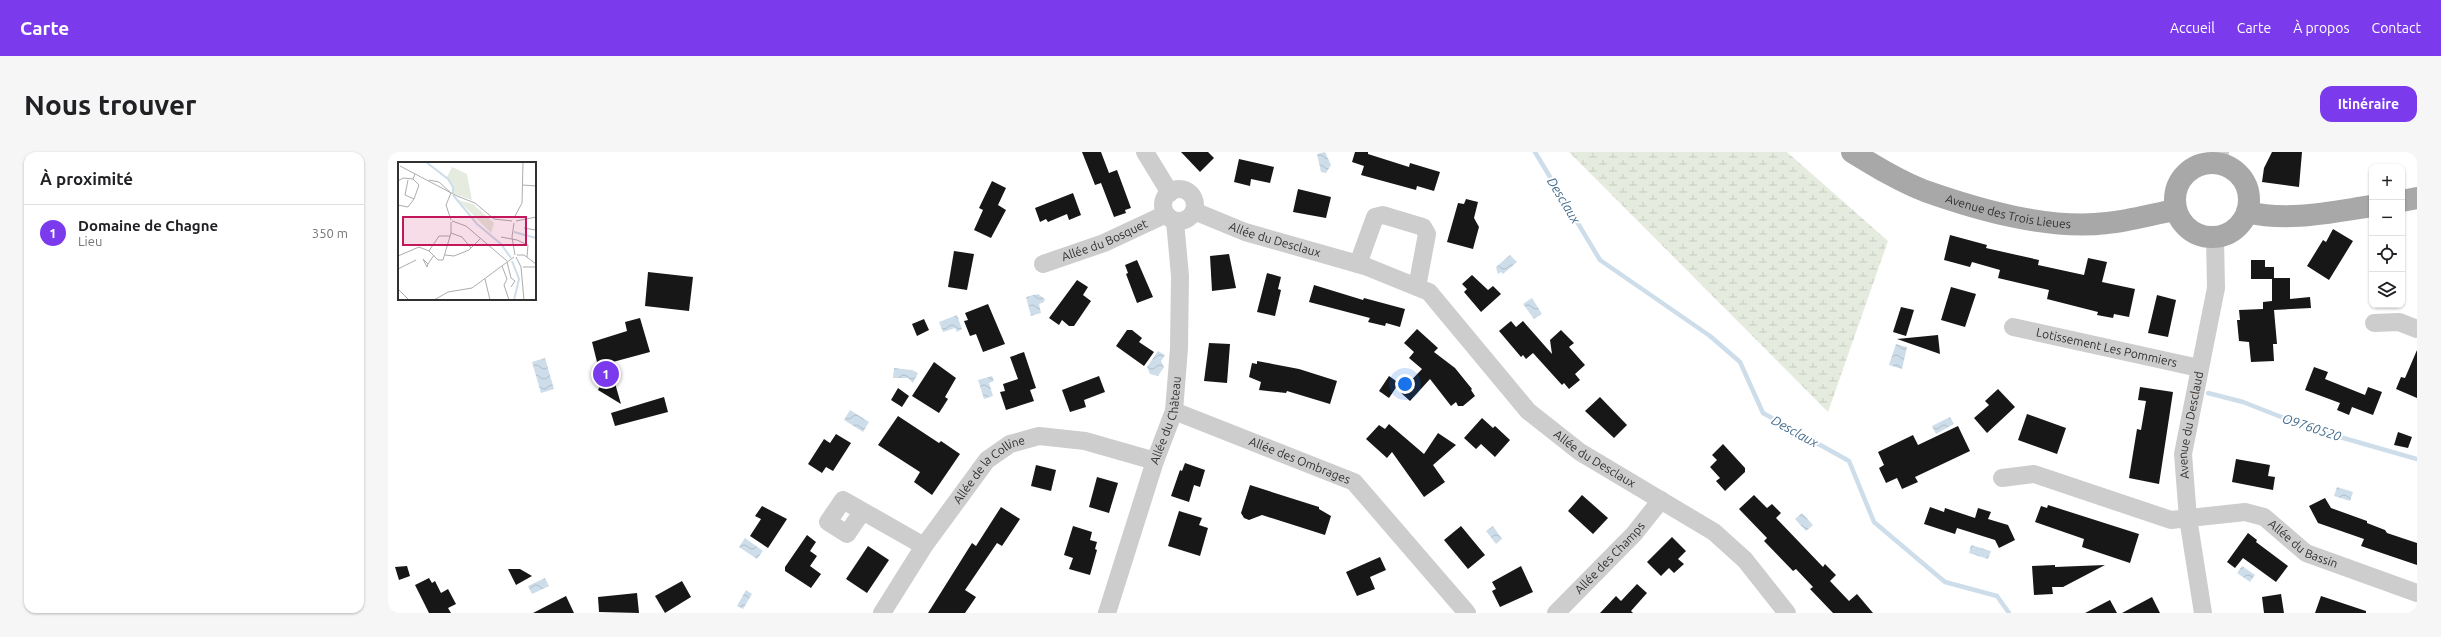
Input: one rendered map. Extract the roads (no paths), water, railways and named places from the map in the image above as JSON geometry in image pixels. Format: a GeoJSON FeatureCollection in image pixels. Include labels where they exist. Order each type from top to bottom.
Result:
{"type":"FeatureCollection","features":[{"type":"Feature","properties":{"kind":"main road","name":"Avenue des Trois Lieues"},"geometry":{"type":"LineString","coordinates":[[1852,152],[1888,174],[1924,190],[2013,217],[2062,223],[2106,224],[2175,210]]}},
{"type":"Feature","properties":{"kind":"main road"},"geometry":{"type":"LineString","coordinates":[[2220,158],[2244,182],[2249,199],[2247,212],[2235,229],[2215,237],[2194,233],[2179,219],[2175,210],[2174,197],[2178,185],[2184,174],[2195,167],[2220,158]]}},
{"type":"Feature","properties":{"kind":"main road"},"geometry":{"type":"LineString","coordinates":[[2405,200],[2417,198]]}},
{"type":"Feature","properties":{"kind":"main road"},"geometry":{"type":"LineString","coordinates":[[2247,212],[2261,215],[2292,217],[2369,206]]}},
{"type":"Feature","properties":{"kind":"street"},"geometry":{"type":"LineString","coordinates":[[1145,152],[1170,193]]}},
{"type":"Feature","properties":{"kind":"street"},"geometry":{"type":"LineString","coordinates":[[1179,190],[1188,193],[1194,201],[1194,211],[1184,220],[1171,218],[1164,200],[1170,193],[1179,190]]}},
{"type":"Feature","properties":{"kind":"street","name":"Allée du Desclaux"},"geometry":{"type":"LineString","coordinates":[[1194,211],[1245,232],[1358,264],[1428,292],[1528,411],[1580,452],[1661,500],[1719,537],[1745,560],[1787,613]]}},
{"type":"Feature","properties":{"kind":"street"},"geometry":{"type":"LineString","coordinates":[[1358,264],[1375,217],[1383,215],[1418,225],[1427,231],[1427,234],[1417,287]]}},
{"type":"Feature","properties":{"kind":"street","name":"Allée du Bosquet"},"geometry":{"type":"LineString","coordinates":[[1043,264],[1171,218]]}},
{"type":"Feature","properties":{"kind":"street","name":"Allée du Château"},"geometry":{"type":"LineString","coordinates":[[1107,613],[1155,461],[1174,411],[1179,348],[1180,276],[1171,218]]}},
{"type":"Feature","properties":{"kind":"street","name":"Avenue du Desclaud"},"geometry":{"type":"LineString","coordinates":[[2203,613],[2188,518],[2183,454],[2216,288],[2215,237]]}},
{"type":"Feature","properties":{"kind":"street"},"geometry":{"type":"LineString","coordinates":[[2374,323],[2399,322],[2417,329]]}},
{"type":"Feature","properties":{"kind":"street","name":"Lotissement Les Pommiers"},"geometry":{"type":"LineString","coordinates":[[2013,327],[2199,368]]}},
{"type":"Feature","properties":{"kind":"street","name":"Allée des Ombrages"},"geometry":{"type":"LineString","coordinates":[[1174,411],[1354,482],[1467,613]]}},
{"type":"Feature","properties":{"kind":"street","name":"Allée de la Colline"},"geometry":{"type":"LineString","coordinates":[[882,613],[924,546],[987,460],[1010,444],[1039,436],[1085,441],[1155,461]]}},
{"type":"Feature","properties":{"kind":"street","name":"Allée du Bassin"},"geometry":{"type":"LineString","coordinates":[[2002,478],[2034,474],[2171,520],[2245,512],[2264,517],[2306,553],[2417,593]]}},
{"type":"Feature","properties":{"kind":"street","name":"Allée des Champs"},"geometry":{"type":"LineString","coordinates":[[1556,613],[1634,534],[1661,500]]}},
{"type":"Feature","properties":{"kind":"street"},"geometry":{"type":"LineString","coordinates":[[862,512],[924,546]]}},
{"type":"Feature","properties":{"kind":"water"},"geometry":{"type":"Polygon","coordinates":[[[1325,152],[1331,165],[1326,173],[1321,172],[1317,154],[1325,152]]]}},
{"type":"Feature","properties":{"kind":"water"},"geometry":{"type":"Polygon","coordinates":[[[1510,255],[1517,262],[1503,274],[1501,272],[1498,274],[1496,267],[1510,255]]]}},
{"type":"Feature","properties":{"kind":"water"},"geometry":{"type":"Polygon","coordinates":[[[1038,294],[1045,299],[1044,302],[1039,304],[1041,313],[1031,316],[1026,297],[1038,294]]]}},
{"type":"Feature","properties":{"kind":"water"},"geometry":{"type":"Polygon","coordinates":[[[1532,298],[1542,314],[1534,319],[1523,304],[1532,298]]]}},
{"type":"Feature","properties":{"kind":"water"},"geometry":{"type":"Polygon","coordinates":[[[957,315],[962,329],[957,332],[955,328],[943,332],[939,322],[957,315]]]}},
{"type":"Feature","properties":{"kind":"water"},"geometry":{"type":"Polygon","coordinates":[[[1896,344],[1907,347],[1902,369],[1889,365],[1896,344]]]}},
{"type":"Feature","properties":{"kind":"water"},"geometry":{"type":"Polygon","coordinates":[[[1158,351],[1165,355],[1161,361],[1164,367],[1158,376],[1150,374],[1147,367],[1158,351]]]}},
{"type":"Feature","properties":{"kind":"water"},"geometry":{"type":"Polygon","coordinates":[[[545,358],[554,389],[541,393],[532,362],[545,358]]]}},
{"type":"Feature","properties":{"kind":"water"},"geometry":{"type":"Polygon","coordinates":[[[894,368],[912,370],[918,373],[913,383],[908,378],[893,378],[894,368]]]}},
{"type":"Feature","properties":{"kind":"water"},"geometry":{"type":"Polygon","coordinates":[[[992,376],[994,381],[989,383],[993,396],[984,399],[978,380],[992,376]]]}},
{"type":"Feature","properties":{"kind":"water"},"geometry":{"type":"Polygon","coordinates":[[[850,410],[869,422],[863,432],[844,420],[850,410]]]}},
{"type":"Feature","properties":{"kind":"water"},"geometry":{"type":"Polygon","coordinates":[[[1950,417],[1954,424],[1936,434],[1932,426],[1950,417]]]}},
{"type":"Feature","properties":{"kind":"water"},"geometry":{"type":"Polygon","coordinates":[[[2337,487],[2353,492],[2350,501],[2334,496],[2337,487]]]}},
{"type":"Feature","properties":{"kind":"water"},"geometry":{"type":"Polygon","coordinates":[[[1802,513],[1813,525],[1806,531],[1795,519],[1802,513]]]}},
{"type":"Feature","properties":{"kind":"water"},"geometry":{"type":"Polygon","coordinates":[[[1493,526],[1502,539],[1496,544],[1486,531],[1493,526]]]}},
{"type":"Feature","properties":{"kind":"water"},"geometry":{"type":"Polygon","coordinates":[[[745,538],[763,551],[757,559],[739,547],[745,538]]]}},
{"type":"Feature","properties":{"kind":"water"},"geometry":{"type":"Polygon","coordinates":[[[1971,545],[1991,551],[1988,559],[1969,553],[1971,545]]]}},
{"type":"Feature","properties":{"kind":"water"},"geometry":{"type":"Polygon","coordinates":[[[2242,566],[2255,575],[2250,582],[2237,573],[2242,566]]]}},
{"type":"Feature","properties":{"kind":"water"},"geometry":{"type":"Polygon","coordinates":[[[545,578],[549,586],[532,594],[528,586],[545,578]]]}},
{"type":"Feature","properties":{"kind":"water"},"geometry":{"type":"Polygon","coordinates":[[[746,590],[752,594],[743,609],[737,606],[746,590]]]}},
{"type":"Feature","properties":{"kind":"waterway","name":"Desclaux"},"geometry":{"type":"LineString","coordinates":[[1535,152],[1600,260],[1710,336],[1740,362],[1763,413],[1849,461],[1874,522],[1945,582],[1997,596],[2009,613]]}},
{"type":"Feature","properties":{"kind":"waterway","name":"O9760520"},"geometry":{"type":"LineString","coordinates":[[2208,393],[2243,402],[2312,429],[2417,459]]}},
{"type":"Feature","properties":{"kind":"place","name":"Domaine de Chagne"},"geometry":{"type":"Point","coordinates":[606,374]}}]}
